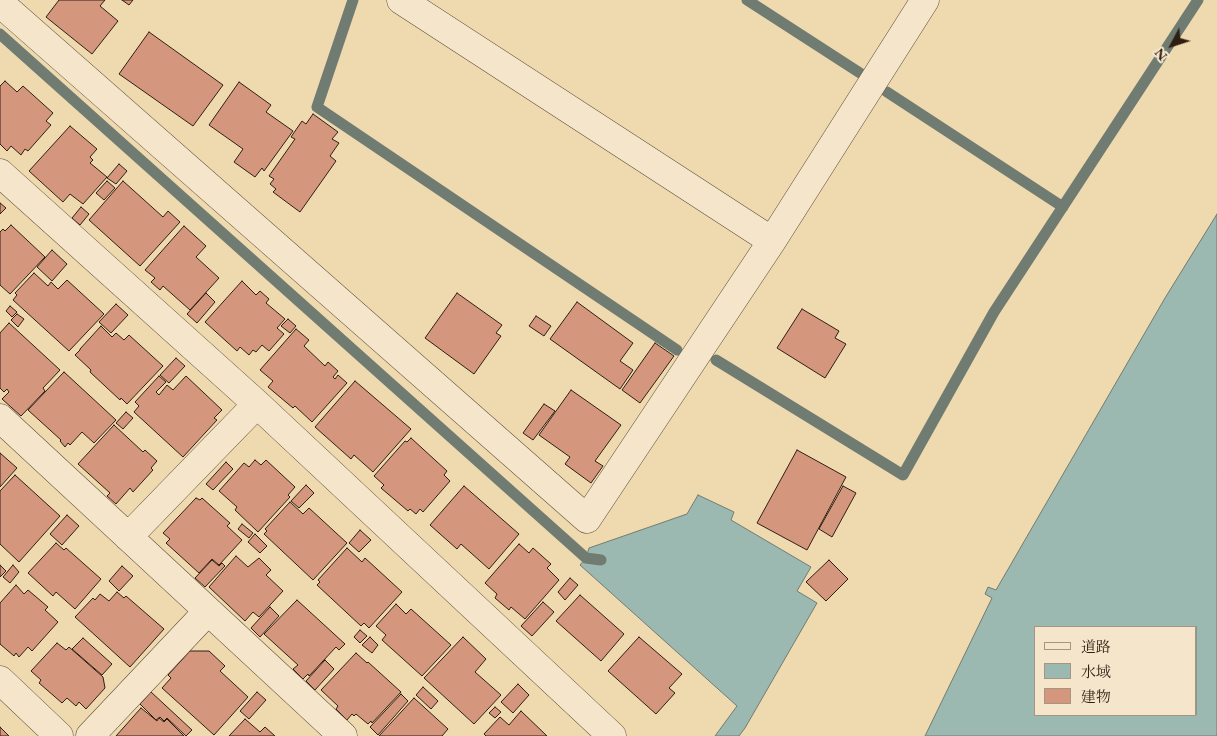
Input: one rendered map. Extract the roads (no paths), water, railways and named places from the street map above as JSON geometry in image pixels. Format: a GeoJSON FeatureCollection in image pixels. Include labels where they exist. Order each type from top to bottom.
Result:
{"type":"FeatureCollection","features":[{"type":"Feature","properties":{"kind":"street"},"geometry":{"type":"LineString","coordinates":[[401,0],[772,241]]}},
{"type":"Feature","properties":{"kind":"street"},"geometry":{"type":"LineString","coordinates":[[0,3],[587,519],[772,241],[924,0]]}},
{"type":"Feature","properties":{"kind":"street"},"geometry":{"type":"LineString","coordinates":[[0,173],[256,404],[612,736]]}},
{"type":"Feature","properties":{"kind":"street"},"geometry":{"type":"LineString","coordinates":[[128,537],[256,404]]}},
{"type":"Feature","properties":{"kind":"street"},"geometry":{"type":"LineString","coordinates":[[0,418],[343,736]]}},
{"type":"Feature","properties":{"kind":"street"},"geometry":{"type":"LineString","coordinates":[[90,736],[208,612]]}},
{"type":"Feature","properties":{"kind":"street"},"geometry":{"type":"LineString","coordinates":[[0,680],[60,736]]}},
{"type":"Feature","properties":{"kind":"water"},"geometry":{"type":"Polygon","coordinates":[[[1217,214],[1217,736],[925,736],[992,598],[985,594],[988,587],[996,590],[1165,298],[1217,214]]]}},
{"type":"Feature","properties":{"kind":"water"},"geometry":{"type":"Polygon","coordinates":[[[698,495],[734,512],[731,520],[811,567],[797,591],[817,603],[739,736],[715,736],[737,706],[580,565],[586,558],[589,548],[687,514],[698,495]]]}},
{"type":"Feature","properties":{"kind":"waterway"},"geometry":{"type":"LineString","coordinates":[[353,0],[317,107],[677,350]]}},
{"type":"Feature","properties":{"kind":"waterway"},"geometry":{"type":"LineString","coordinates":[[747,0],[860,73]]}},
{"type":"Feature","properties":{"kind":"waterway"},"geometry":{"type":"LineString","coordinates":[[716,360],[903,475],[994,312],[1198,0]]}},
{"type":"Feature","properties":{"kind":"waterway"},"geometry":{"type":"LineString","coordinates":[[0,34],[586,558],[601,560]]}},
{"type":"Feature","properties":{"kind":"waterway"},"geometry":{"type":"LineString","coordinates":[[887,92],[1063,207]]}}]}
